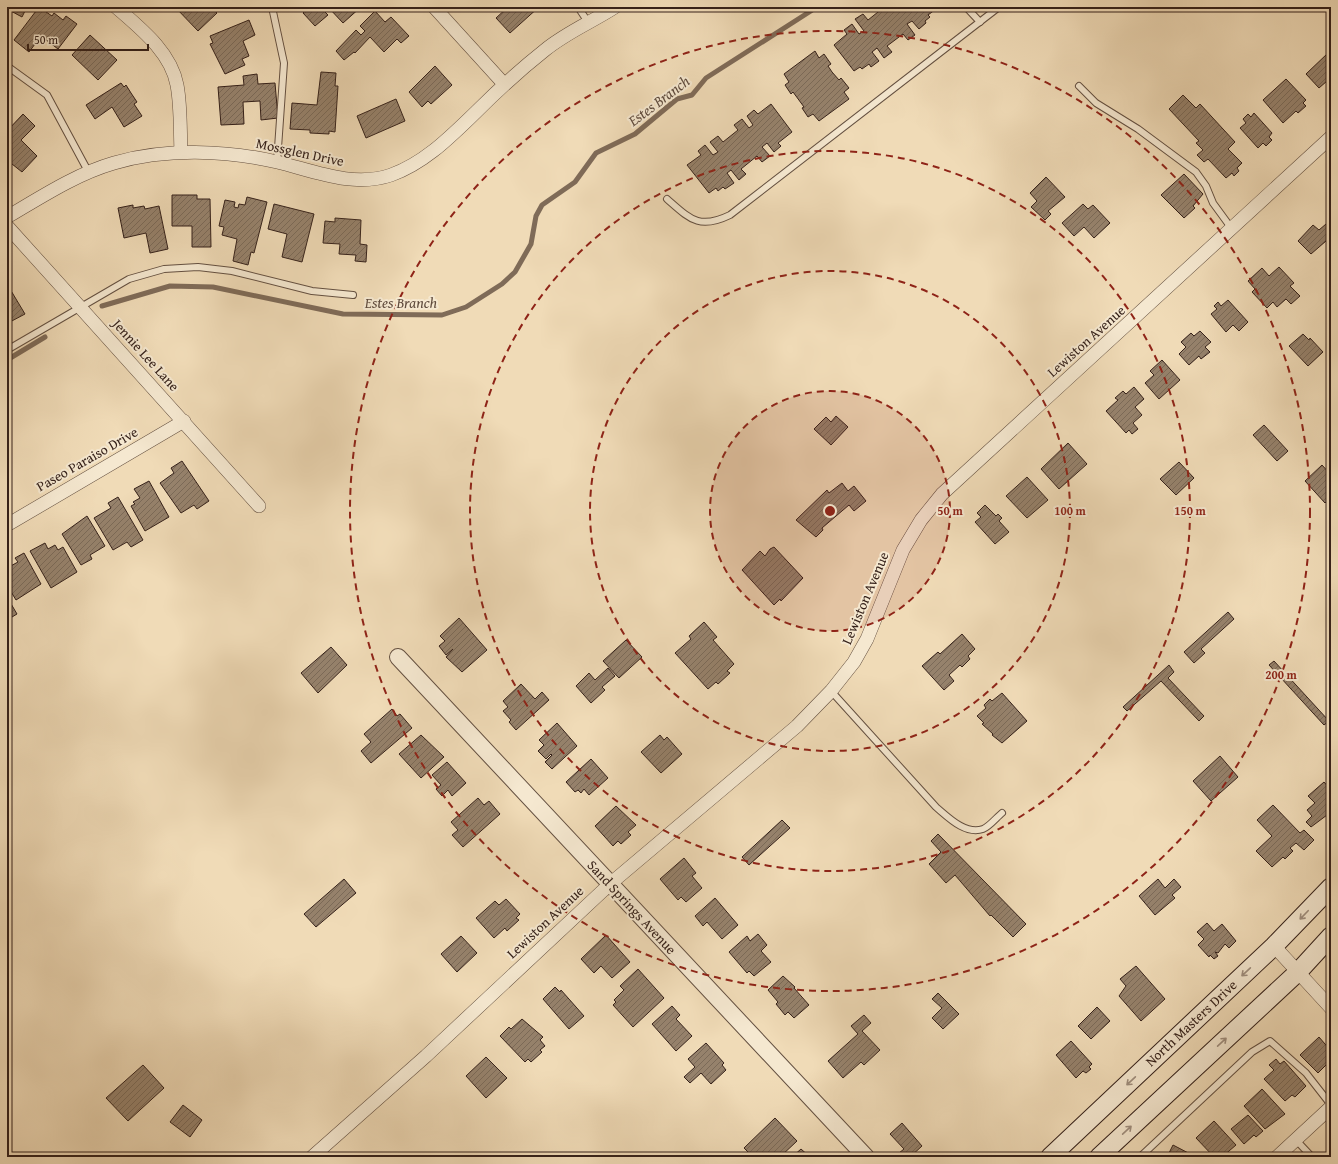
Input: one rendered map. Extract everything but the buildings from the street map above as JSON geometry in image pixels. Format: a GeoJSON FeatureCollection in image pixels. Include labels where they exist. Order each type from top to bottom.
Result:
{"type":"FeatureCollection","features":[{"type":"Feature","properties":{"kind":"main road","name":"North Masters Drive"},"geometry":{"type":"LineString","coordinates":[[1050,1157],[1274,946],[1331,888]]}},
{"type":"Feature","properties":{"kind":"main road"},"geometry":{"type":"LineString","coordinates":[[1099,1157],[1298,972],[1331,936]]}},
{"type":"Feature","properties":{"kind":"street"},"geometry":{"type":"LineString","coordinates":[[116,7],[146,34],[163,54],[174,72],[177,85],[181,152]]}},
{"type":"Feature","properties":{"kind":"street"},"geometry":{"type":"LineString","coordinates":[[434,7],[504,84]]}},
{"type":"Feature","properties":{"kind":"street","name":"Mossglen Drive"},"geometry":{"type":"LineString","coordinates":[[7,217],[48,193],[89,173],[114,163],[181,152],[230,154],[277,162],[324,176],[374,179],[391,175],[413,165],[441,145],[504,84],[545,49],[568,33],[615,7]]}},
{"type":"Feature","properties":{"kind":"street","name":"Lewiston Avenue"},"geometry":{"type":"LineString","coordinates":[[312,1157],[426,1056],[610,884],[797,726],[831,691],[854,662],[868,639],[903,550],[921,520],[942,494],[1331,137]]}},
{"type":"Feature","properties":{"kind":"street","name":"Jennie Lee Lane"},"geometry":{"type":"LineString","coordinates":[[7,226],[259,506]]}},
{"type":"Feature","properties":{"kind":"street","name":"Paseo Paraiso Drive"},"geometry":{"type":"LineString","coordinates":[[7,525],[184,421]]}},
{"type":"Feature","properties":{"kind":"street","name":"Sand Springs Avenue"},"geometry":{"type":"LineString","coordinates":[[398,657],[866,1157]]}},
{"type":"Feature","properties":{"kind":"street"},"geometry":{"type":"LineString","coordinates":[[1274,946],[1331,1008]]}},
{"type":"Feature","properties":{"kind":"street"},"geometry":{"type":"LineString","coordinates":[[1277,1157],[1331,1106]]}},
{"type":"Feature","properties":{"kind":"lane"},"geometry":{"type":"LineString","coordinates":[[272,7],[284,63],[277,162]]}},
{"type":"Feature","properties":{"kind":"lane"},"geometry":{"type":"LineString","coordinates":[[578,7],[588,22]]}},
{"type":"Feature","properties":{"kind":"lane"},"geometry":{"type":"LineString","coordinates":[[966,7],[980,22]]}},
{"type":"Feature","properties":{"kind":"lane"},"geometry":{"type":"LineString","coordinates":[[667,199],[687,216],[704,222],[715,222],[730,215],[999,7]]}},
{"type":"Feature","properties":{"kind":"lane"},"geometry":{"type":"LineString","coordinates":[[7,66],[48,95],[89,173]]}},
{"type":"Feature","properties":{"kind":"lane"},"geometry":{"type":"LineString","coordinates":[[1079,86],[1096,103],[1138,130],[1196,172],[1206,186],[1213,203],[1232,228]]}},
{"type":"Feature","properties":{"kind":"lane"},"geometry":{"type":"LineString","coordinates":[[7,350],[80,306],[129,279],[164,270],[198,267],[232,271],[312,292],[353,296]]}},
{"type":"Feature","properties":{"kind":"lane"},"geometry":{"type":"LineString","coordinates":[[831,691],[936,807],[953,822],[972,830],[984,829],[1002,813]]}},
{"type":"Feature","properties":{"kind":"lane"},"geometry":{"type":"LineString","coordinates":[[1140,1157],[1252,1052],[1270,1041],[1306,1073],[1331,1106]]}},
{"type":"Feature","properties":{"kind":"lane"},"geometry":{"type":"LineString","coordinates":[[1296,1140],[1312,1157]]}},
{"type":"Feature","properties":{"kind":"waterway","name":"Estes Branch"},"geometry":{"type":"LineString","coordinates":[[102,306],[170,286],[213,287],[343,314],[442,315],[466,307],[502,284],[515,272],[531,244],[536,216],[542,205],[575,182],[596,153],[635,134],[677,99],[692,95],[706,78],[817,7]]}},
{"type":"Feature","properties":{"kind":"waterway","name":"Estes Branch"},"geometry":{"type":"LineString","coordinates":[[7,360],[45,337]]}}]}
